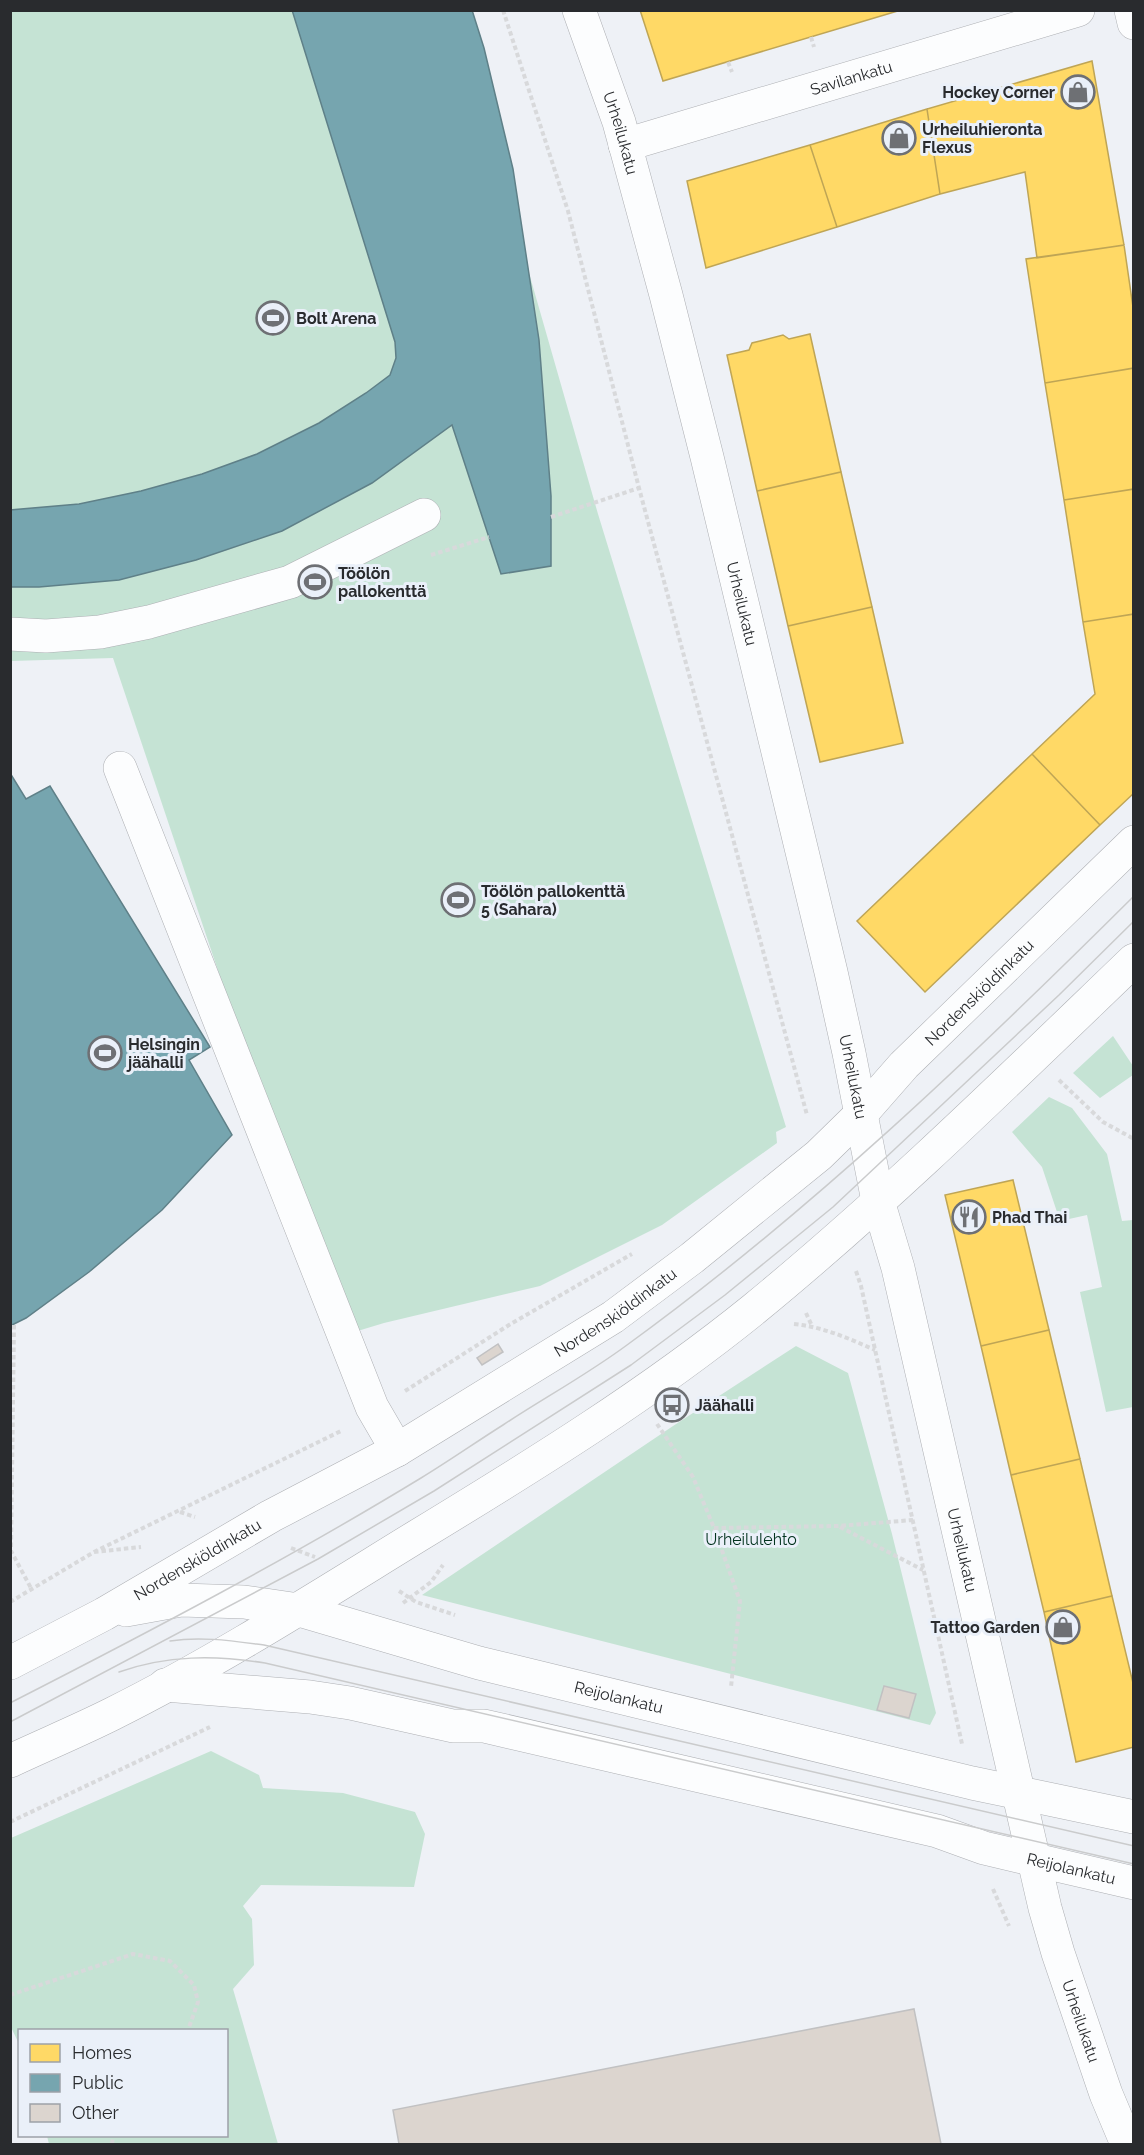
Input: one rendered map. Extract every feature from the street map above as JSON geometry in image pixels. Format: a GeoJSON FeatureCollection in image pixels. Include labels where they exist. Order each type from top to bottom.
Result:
{"type":"FeatureCollection","features":[{"type":"Feature","properties":{"kind":"main road","name":"Urheilukatu"},"geometry":{"type":"LineString","coordinates":[[579,10],[625,145],[707,457],[831,972],[879,1201],[898,1268],[1033,1860],[1061,1964],[1106,2094],[1127,2145]]}},
{"type":"Feature","properties":{"kind":"main road","name":"Savilankatu"},"geometry":{"type":"LineString","coordinates":[[625,145],[1077,10]]}},
{"type":"Feature","properties":{"kind":"main road"},"geometry":{"type":"LineString","coordinates":[[1131,10],[1134,23]]}},
{"type":"Feature","properties":{"kind":"main road"},"geometry":{"type":"LineString","coordinates":[[10,634],[46,636],[100,632],[149,622],[290,582],[424,515]]}},
{"type":"Feature","properties":{"kind":"main road"},"geometry":{"type":"LineString","coordinates":[[120,768],[375,1411],[397,1450]]}},
{"type":"Feature","properties":{"kind":"main road","name":"Nordenskiöldinkatu"},"geometry":{"type":"LineString","coordinates":[[10,1663],[104,1614],[271,1516],[397,1450],[613,1317],[692,1258],[819,1155],[861,1114],[904,1065],[1134,842]]}},
{"type":"Feature","properties":{"kind":"main road"},"geometry":{"type":"LineString","coordinates":[[10,1761],[112,1714],[299,1610],[525,1470],[650,1388],[751,1311],[842,1234],[975,1112],[1134,960]]}},
{"type":"Feature","properties":{"kind":"main road","name":"Reijolankatu"},"geometry":{"type":"LineString","coordinates":[[104,1614],[181,1600],[244,1602],[299,1610],[479,1663],[1019,1792],[1134,1817]]}},
{"type":"Feature","properties":{"kind":"main road","name":"Reijolankatu"},"geometry":{"type":"LineString","coordinates":[[165,1686],[310,1697],[350,1703],[453,1726],[484,1726],[938,1831],[984,1848],[1134,1883]]}},
{"type":"Feature","properties":{"kind":"path"},"geometry":{"type":"LineString","coordinates":[[503,10],[568,211],[639,488],[819,1155]]}},
{"type":"Feature","properties":{"kind":"path"},"geometry":{"type":"LineString","coordinates":[[811,37],[814,47]]}},
{"type":"Feature","properties":{"kind":"path"},"geometry":{"type":"LineString","coordinates":[[728,62],[732,72]]}},
{"type":"Feature","properties":{"kind":"path"},"geometry":{"type":"LineString","coordinates":[[551,517],[639,488]]}},
{"type":"Feature","properties":{"kind":"path"},"geometry":{"type":"LineString","coordinates":[[1054,1075],[1103,1122],[1134,1139]]}},
{"type":"Feature","properties":{"kind":"path"},"geometry":{"type":"LineString","coordinates":[[842,1234],[861,1286],[962,1744]]}},
{"type":"Feature","properties":{"kind":"path"},"geometry":{"type":"LineString","coordinates":[[10,1602],[94,1552],[284,1460],[375,1411],[509,1325],[638,1250]]}},
{"type":"Feature","properties":{"kind":"path"},"geometry":{"type":"LineString","coordinates":[[805,1310],[812,1326]]}},
{"type":"Feature","properties":{"kind":"path"},"geometry":{"type":"LineString","coordinates":[[790,1324],[812,1326],[875,1350]]}},
{"type":"Feature","properties":{"kind":"path"},"geometry":{"type":"LineString","coordinates":[[14,1325],[11,1551],[32,1590]]}},
{"type":"Feature","properties":{"kind":"path"},"geometry":{"type":"LineString","coordinates":[[653,1419],[693,1477],[740,1600],[731,1687]]}},
{"type":"Feature","properties":{"kind":"path"},"geometry":{"type":"LineString","coordinates":[[179,1511],[360,1572],[411,1597]]}},
{"type":"Feature","properties":{"kind":"path"},"geometry":{"type":"LineString","coordinates":[[714,1528],[838,1526],[913,1521]]}},
{"type":"Feature","properties":{"kind":"path"},"geometry":{"type":"LineString","coordinates":[[838,1526],[924,1571]]}},
{"type":"Feature","properties":{"kind":"path"},"geometry":{"type":"LineString","coordinates":[[10,1822],[212,1726]]}},
{"type":"Feature","properties":{"kind":"path"},"geometry":{"type":"LineString","coordinates":[[10,1995],[133,1954],[154,1957],[170,1961],[194,1985],[198,2002],[189,2029]]}},
{"type":"Feature","properties":{"kind":"green space","name":"Töölön pallokenttä"},"geometry":{"type":"Polygon","coordinates":[[[10,11],[472,11],[484,48],[513,169],[529,273],[598,514],[786,1127],[776,1132],[777,1143],[662,1225],[540,1286],[351,1333],[238,1030],[113,658],[11,661],[10,11]]]}},
{"type":"Feature","properties":{"kind":"green space"},"geometry":{"type":"Polygon","coordinates":[[[1113,1036],[1133,1066],[1133,1075],[1100,1098],[1073,1073],[1113,1036]]]}},
{"type":"Feature","properties":{"kind":"green space"},"geometry":{"type":"Polygon","coordinates":[[[1049,1097],[1072,1108],[1107,1154],[1122,1221],[1133,1220],[1133,1407],[1106,1412],[1080,1292],[1102,1287],[1087,1215],[1060,1221],[1042,1167],[1012,1132],[1049,1097]]]}},
{"type":"Feature","properties":{"kind":"green space","name":"Urheilulehto"},"geometry":{"type":"Polygon","coordinates":[[[796,1346],[848,1373],[892,1534],[936,1713],[930,1725],[422,1595],[673,1426],[796,1346]]]}},
{"type":"Feature","properties":{"kind":"green space"},"geometry":{"type":"Polygon","coordinates":[[[211,1751],[259,1775],[263,1788],[343,1793],[415,1812],[425,1834],[414,1887],[261,1885],[243,1906],[252,1919],[254,1965],[233,1989],[278,2144],[49,2144],[47,2137],[228,2137],[228,2029],[18,2029],[18,2042],[10,2025],[11,1838],[211,1751]]]}},
{"type":"Feature","properties":{"kind":"building: Homes"},"geometry":{"type":"Polygon","coordinates":[[[640,10],[901,10],[663,81],[640,10]]]}},
{"type":"Feature","properties":{"kind":"building: Homes"},"geometry":{"type":"Polygon","coordinates":[[[1092,61],[1124,245],[1037,258],[1025,172],[940,194],[927,109],[1092,61]]]}},
{"type":"Feature","properties":{"kind":"building: Homes"},"geometry":{"type":"Polygon","coordinates":[[[927,109],[940,194],[837,227],[810,145],[927,109]]]}},
{"type":"Feature","properties":{"kind":"building: Homes"},"geometry":{"type":"Polygon","coordinates":[[[810,145],[837,227],[706,268],[687,181],[810,145]]]}},
{"type":"Feature","properties":{"kind":"building: Homes"},"geometry":{"type":"Polygon","coordinates":[[[1124,245],[1134,314],[1134,368],[1045,383],[1026,259],[1124,245]]]}},
{"type":"Feature","properties":{"kind":"building: Homes"},"geometry":{"type":"Polygon","coordinates":[[[810,334],[841,472],[757,491],[727,355],[749,350],[752,343],[783,335],[789,339],[810,334]]]}},
{"type":"Feature","properties":{"kind":"building: Homes"},"geometry":{"type":"Polygon","coordinates":[[[1134,368],[1134,489],[1064,500],[1045,383],[1134,368]]]}},
{"type":"Feature","properties":{"kind":"building: Homes"},"geometry":{"type":"Polygon","coordinates":[[[841,472],[872,607],[788,626],[757,491],[841,472]]]}},
{"type":"Feature","properties":{"kind":"building: Homes"},"geometry":{"type":"Polygon","coordinates":[[[1134,489],[1134,614],[1083,622],[1064,500],[1134,489]]]}},
{"type":"Feature","properties":{"kind":"building: Homes"},"geometry":{"type":"Polygon","coordinates":[[[872,607],[903,743],[820,762],[788,626],[872,607]]]}},
{"type":"Feature","properties":{"kind":"building: Homes"},"geometry":{"type":"Polygon","coordinates":[[[1134,614],[1134,793],[1100,825],[1032,754],[1095,694],[1083,622],[1134,614]]]}},
{"type":"Feature","properties":{"kind":"building: Homes"},"geometry":{"type":"Polygon","coordinates":[[[1032,754],[1100,825],[925,992],[857,921],[1032,754]]]}},
{"type":"Feature","properties":{"kind":"building: Homes"},"geometry":{"type":"Polygon","coordinates":[[[1013,1180],[1049,1330],[981,1346],[945,1195],[1013,1180]]]}},
{"type":"Feature","properties":{"kind":"building: Homes"},"geometry":{"type":"Polygon","coordinates":[[[1049,1330],[1080,1459],[1011,1475],[981,1346],[1049,1330]]]}},
{"type":"Feature","properties":{"kind":"building: Homes"},"geometry":{"type":"Polygon","coordinates":[[[1080,1459],[1112,1596],[1044,1612],[1011,1475],[1080,1459]]]}},
{"type":"Feature","properties":{"kind":"building: Homes"},"geometry":{"type":"Polygon","coordinates":[[[1112,1596],[1134,1687],[1134,1747],[1076,1762],[1044,1612],[1112,1596]]]}},
{"type":"Feature","properties":{"kind":"building: Public"},"geometry":{"type":"Polygon","coordinates":[[[292,10],[472,10],[484,48],[513,169],[539,340],[551,496],[551,566],[501,574],[452,425],[372,483],[282,531],[196,560],[119,580],[39,587],[10,587],[10,510],[79,504],[141,491],[202,474],[257,454],[319,423],[390,375],[396,358],[395,342],[292,10]]]}},
{"type":"Feature","properties":{"kind":"building: Public","name":"Helsingin jäähalli"},"geometry":{"type":"Polygon","coordinates":[[[10,773],[26,799],[50,786],[210,1047],[189,1060],[232,1135],[162,1210],[89,1272],[26,1318],[10,1326],[10,773]]]}},
{"type":"Feature","properties":{"kind":"building: Other"},"geometry":{"type":"Polygon","coordinates":[[[498,1344],[503,1352],[482,1365],[477,1358],[498,1344]]]}},
{"type":"Feature","properties":{"kind":"building: Other"},"geometry":{"type":"Polygon","coordinates":[[[884,1686],[916,1694],[909,1718],[877,1710],[884,1686]]]}},
{"type":"Feature","properties":{"kind":"building: Other"},"geometry":{"type":"Polygon","coordinates":[[[914,2009],[941,2144],[399,2144],[393,2110],[914,2009]]]}},
{"type":"Feature","properties":{"kind":"tram line"},"geometry":{"type":"LineString","coordinates":[[10,1703],[218,1594],[371,1508],[431,1472],[627,1345],[761,1241],[889,1131],[1013,1015],[1134,896]]}},
{"type":"Feature","properties":{"kind":"tram line"},"geometry":{"type":"LineString","coordinates":[[10,1722],[318,1559],[434,1491],[631,1365],[725,1295],[833,1207],[1059,995],[1134,921]]}},
{"type":"Feature","properties":{"kind":"tram line"},"geometry":{"type":"LineString","coordinates":[[170,1641],[205,1639],[264,1645],[1134,1846]]}},
{"type":"Feature","properties":{"kind":"tram line"},"geometry":{"type":"LineString","coordinates":[[119,1672],[155,1662],[191,1658],[265,1663],[1134,1864]]}},
{"type":"Feature","properties":{"kind":"place","name":"Hockey Corner"},"geometry":{"type":"Point","coordinates":[1078,92]}},
{"type":"Feature","properties":{"kind":"place","name":"Urheiluhieronta Flexus"},"geometry":{"type":"Point","coordinates":[899,138]}},
{"type":"Feature","properties":{"kind":"place","name":"Bolt Arena"},"geometry":{"type":"Point","coordinates":[273,318]}},
{"type":"Feature","properties":{"kind":"place","name":"Töölön pallokenttä"},"geometry":{"type":"Point","coordinates":[315,582]}},
{"type":"Feature","properties":{"kind":"place","name":"Töölön pallokenttä 5 (Sahara)"},"geometry":{"type":"Point","coordinates":[458,900]}},
{"type":"Feature","properties":{"kind":"place","name":"Helsingin jäähalli"},"geometry":{"type":"Point","coordinates":[105,1053]}},
{"type":"Feature","properties":{"kind":"place","name":"Phad Thai"},"geometry":{"type":"Point","coordinates":[969,1217]}},
{"type":"Feature","properties":{"kind":"place","name":"Jäähalli"},"geometry":{"type":"Point","coordinates":[672,1405]}},
{"type":"Feature","properties":{"kind":"place","name":"Tattoo Garden"},"geometry":{"type":"Point","coordinates":[1063,1627]}}]}
